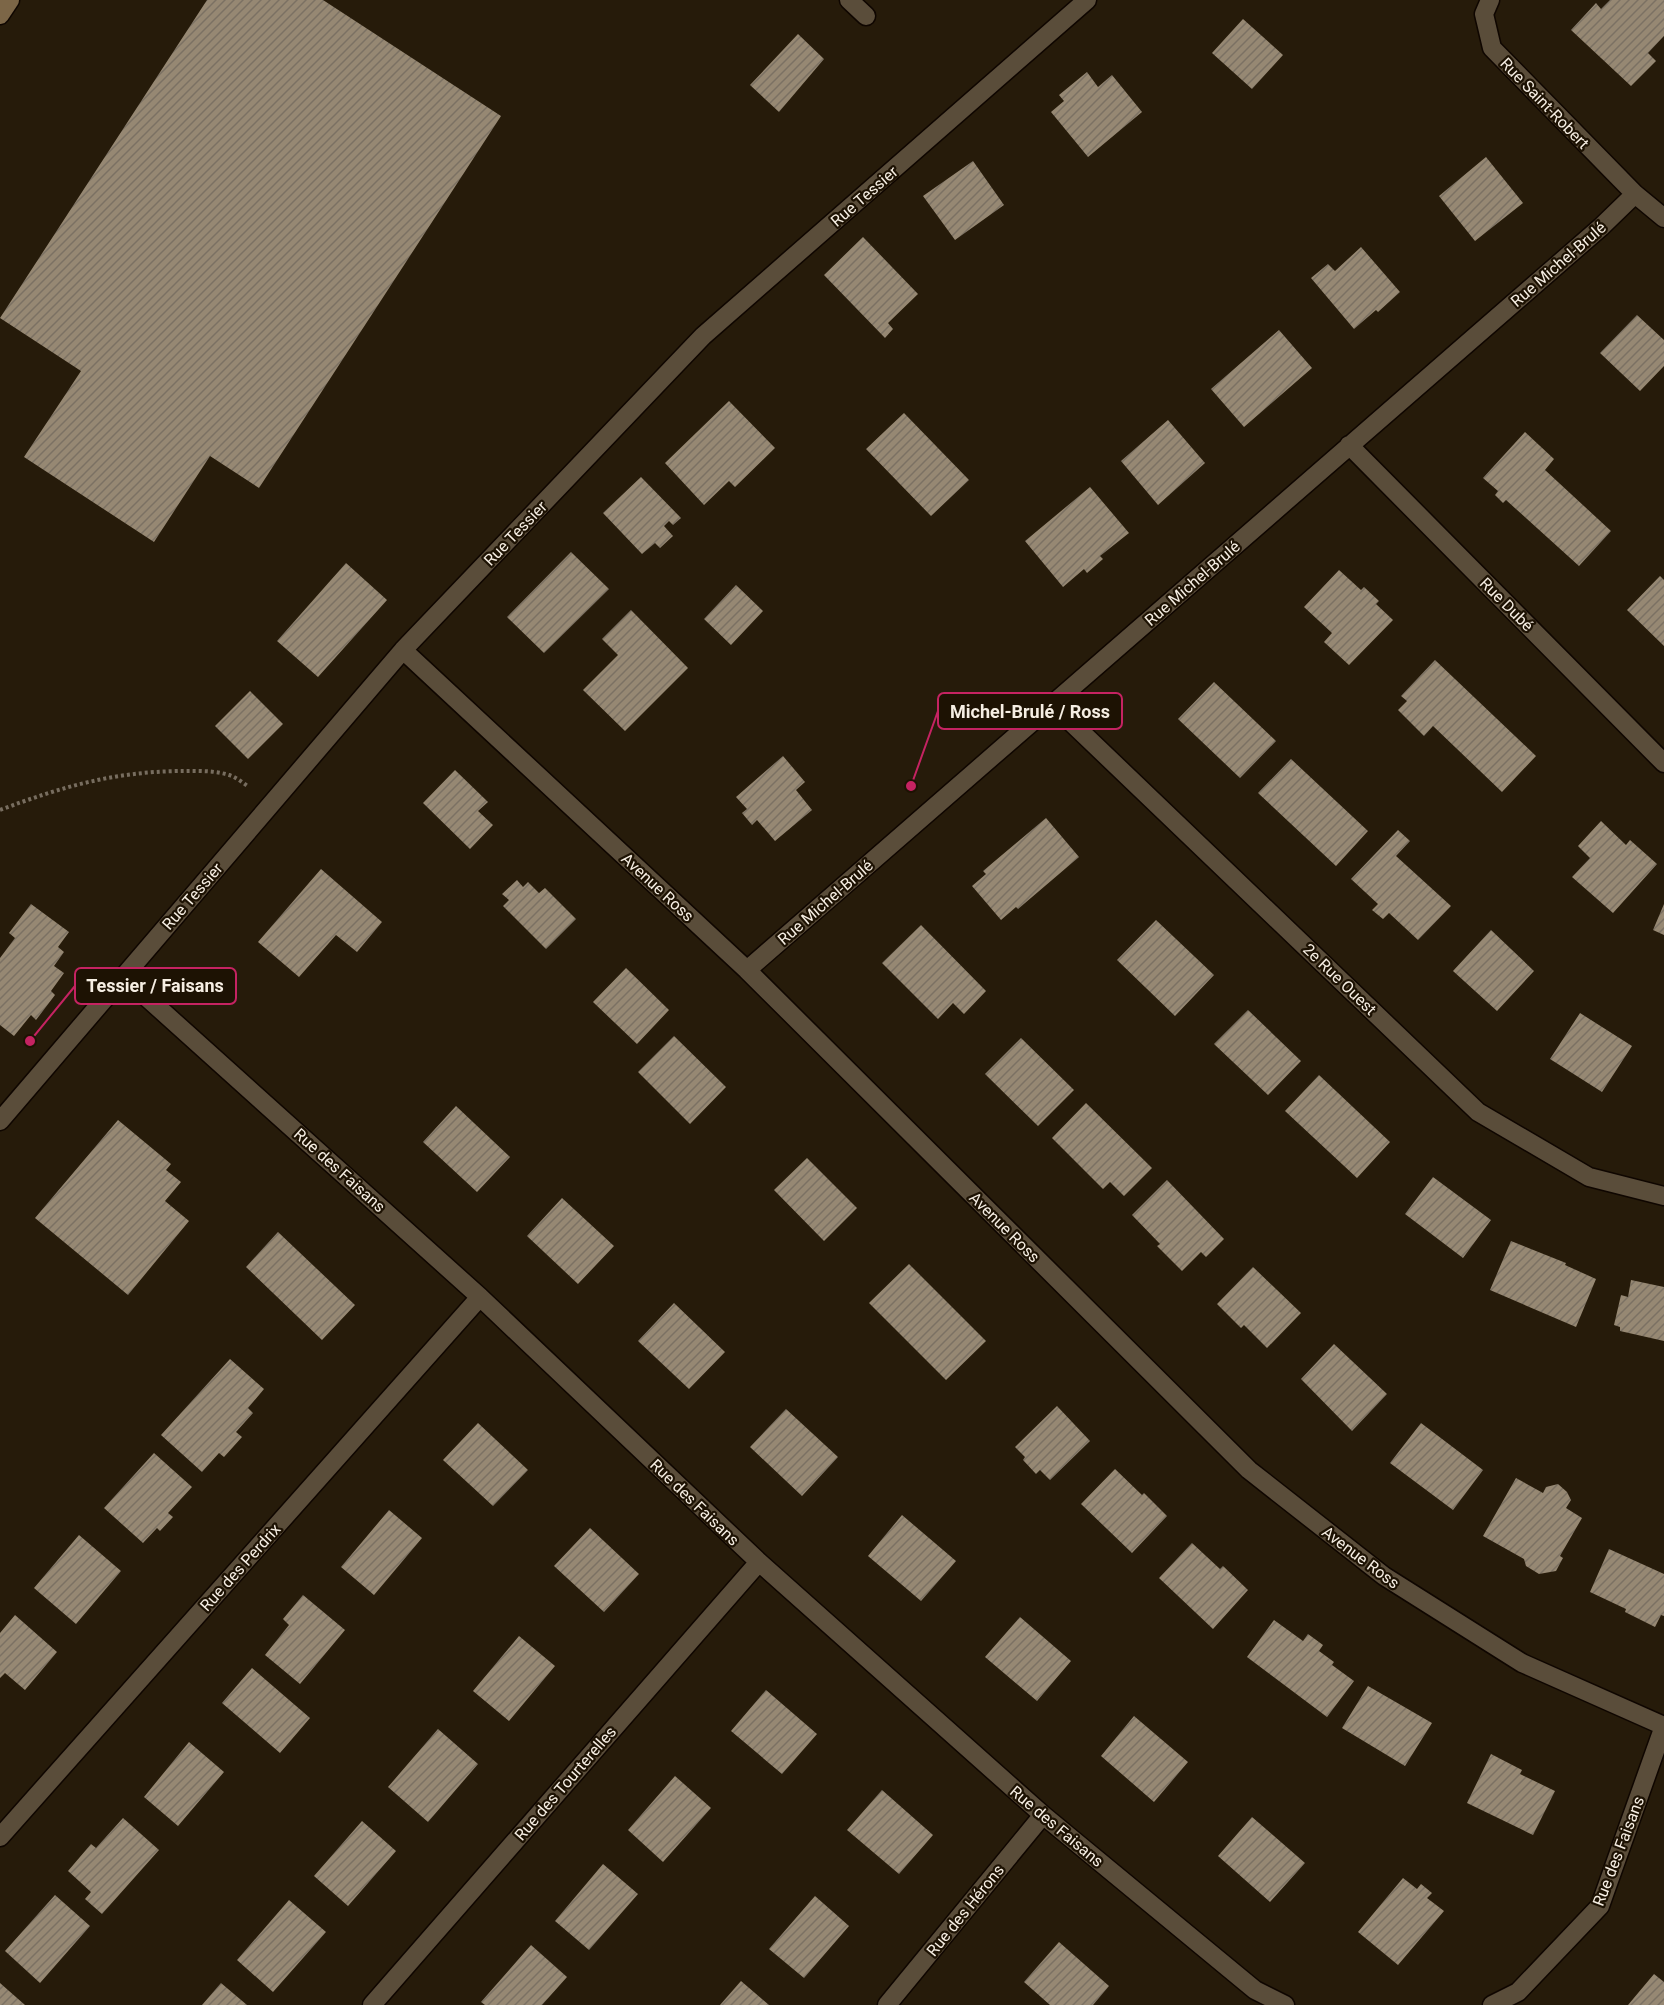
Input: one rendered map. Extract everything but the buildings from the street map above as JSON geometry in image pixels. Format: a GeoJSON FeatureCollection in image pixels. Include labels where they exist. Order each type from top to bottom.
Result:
{"type":"FeatureCollection","features":[{"type":"Feature","properties":{"kind":"main road"},"geometry":{"type":"LineString","coordinates":[[0,15],[10,0]]}},
{"type":"Feature","properties":{"kind":"street"},"geometry":{"type":"LineString","coordinates":[[849,0],[866,16]]}},
{"type":"Feature","properties":{"kind":"street","name":"Rue Tessier"},"geometry":{"type":"LineString","coordinates":[[0,1121],[403,650],[704,336],[1087,0]]}},
{"type":"Feature","properties":{"kind":"street","name":"Rue Saint-Robert"},"geometry":{"type":"LineString","coordinates":[[1490,0],[1484,14],[1492,48],[1635,194],[1664,218]]}},
{"type":"Feature","properties":{"kind":"street","name":"Rue Michel-Brulé"},"geometry":{"type":"LineString","coordinates":[[747,970],[1592,235],[1635,194]]}},
{"type":"Feature","properties":{"kind":"street","name":"Rue Dubé"},"geometry":{"type":"LineString","coordinates":[[1349,445],[1664,763]]}},
{"type":"Feature","properties":{"kind":"street","name":"Avenue Ross"},"geometry":{"type":"LineString","coordinates":[[403,650],[747,970],[1249,1470],[1384,1576],[1522,1663],[1664,1726]]}},
{"type":"Feature","properties":{"kind":"street","name":"2e Rue Ouest"},"geometry":{"type":"LineString","coordinates":[[1052,704],[1478,1112],[1589,1177],[1664,1196]]}},
{"type":"Feature","properties":{"kind":"street","name":"Rue des Faisans"},"geometry":{"type":"LineString","coordinates":[[123,976],[480,1297],[759,1562],[1043,1815],[1255,1990],[1285,2005]]}},
{"type":"Feature","properties":{"kind":"street","name":"Rue des Perdrix"},"geometry":{"type":"LineString","coordinates":[[0,1837],[480,1297]]}},
{"type":"Feature","properties":{"kind":"street","name":"Rue des Tourterelles"},"geometry":{"type":"LineString","coordinates":[[372,2005],[759,1562]]}},
{"type":"Feature","properties":{"kind":"street","name":"Rue des Faisans"},"geometry":{"type":"LineString","coordinates":[[1492,2005],[1518,1992],[1600,1906],[1664,1726]]}},
{"type":"Feature","properties":{"kind":"street","name":"Rue des Hérons"},"geometry":{"type":"LineString","coordinates":[[887,2005],[1043,1815]]}},
{"type":"Feature","properties":{"kind":"path"},"geometry":{"type":"LineString","coordinates":[[0,810],[79,783],[158,771],[201,770],[231,775],[272,803]]}},
{"type":"Feature","properties":{"kind":"place","name":"Michel-Brulé / Ross"},"geometry":{"type":"Point","coordinates":[911,786]}},
{"type":"Feature","properties":{"kind":"place","name":"Tessier / Faisans"},"geometry":{"type":"Point","coordinates":[30,1041]}}]}
